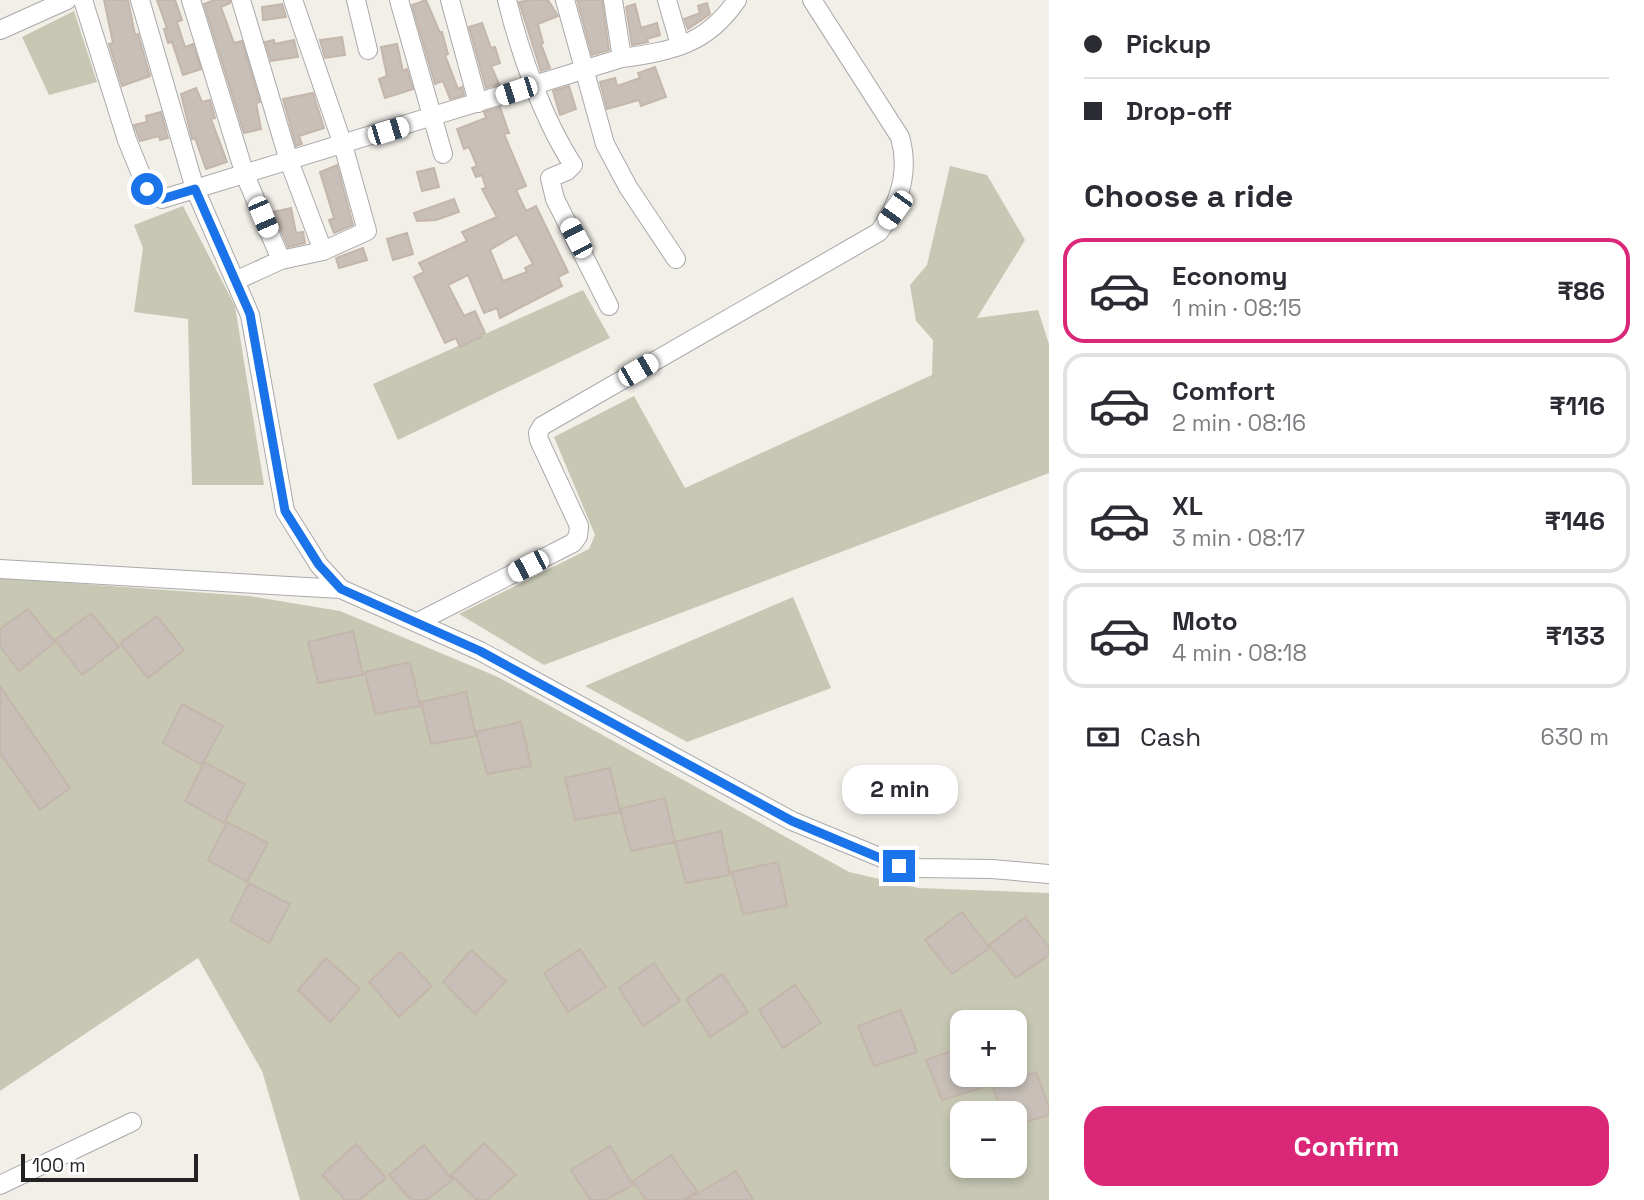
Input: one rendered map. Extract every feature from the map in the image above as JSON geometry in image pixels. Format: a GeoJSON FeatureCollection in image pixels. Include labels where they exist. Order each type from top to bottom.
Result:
{"type":"FeatureCollection","features":[{"type":"Feature","properties":{"kind":"street"},"geometry":{"type":"LineString","coordinates":[[0,30],[68,0]]}},
{"type":"Feature","properties":{"kind":"street"},"geometry":{"type":"LineString","coordinates":[[83,0],[127,140],[147,189],[162,199],[622,58],[660,53],[706,35],[735,1]]}},
{"type":"Feature","properties":{"kind":"street"},"geometry":{"type":"LineString","coordinates":[[140,0],[195,189],[250,314],[285,511],[319,565],[341,589]]}},
{"type":"Feature","properties":{"kind":"street"},"geometry":{"type":"LineString","coordinates":[[191,0],[245,175],[281,260]]}},
{"type":"Feature","properties":{"kind":"street"},"geometry":{"type":"LineString","coordinates":[[241,0],[289,161],[323,251]]}},
{"type":"Feature","properties":{"kind":"street"},"geometry":{"type":"LineString","coordinates":[[235,281],[281,260],[323,251],[367,231],[343,145],[293,0]]}},
{"type":"Feature","properties":{"kind":"street"},"geometry":{"type":"LineString","coordinates":[[356,0],[368,50]]}},
{"type":"Feature","properties":{"kind":"street"},"geometry":{"type":"LineString","coordinates":[[399,0],[443,154]]}},
{"type":"Feature","properties":{"kind":"street"},"geometry":{"type":"LineString","coordinates":[[450,0],[478,103]]}},
{"type":"Feature","properties":{"kind":"street"},"geometry":{"type":"LineString","coordinates":[[506,0],[535,85],[564,151],[573,165],[567,171],[550,178],[555,199],[609,306]]}},
{"type":"Feature","properties":{"kind":"street"},"geometry":{"type":"LineString","coordinates":[[565,0],[582,70],[605,144],[628,187],[676,259]]}},
{"type":"Feature","properties":{"kind":"street"},"geometry":{"type":"LineString","coordinates":[[613,0],[622,58]]}},
{"type":"Feature","properties":{"kind":"street"},"geometry":{"type":"LineString","coordinates":[[667,0],[680,45]]}},
{"type":"Feature","properties":{"kind":"street"},"geometry":{"type":"LineString","coordinates":[[418,622],[573,543],[578,536],[579,526],[539,440],[538,433],[542,426],[879,232],[895,210],[905,152],[900,137],[812,0]]}},
{"type":"Feature","properties":{"kind":"street"},"geometry":{"type":"LineString","coordinates":[[0,569],[341,589],[480,651],[792,821],[899,866],[1049,874]]}},
{"type":"Feature","properties":{"kind":"street"},"geometry":{"type":"LineString","coordinates":[[0,1185],[132,1122]]}},
{"type":"Feature","properties":{"kind":"shaded area"},"geometry":{"type":"Polygon","coordinates":[[[74,11],[97,82],[49,95],[22,37],[74,11]]]}},
{"type":"Feature","properties":{"kind":"shaded area"},"geometry":{"type":"Polygon","coordinates":[[[950,166],[987,175],[1025,240],[977,318],[1038,310],[1049,344],[1049,473],[544,665],[459,614],[589,549],[595,535],[554,437],[634,396],[685,488],[932,375],[933,340],[916,321],[910,285],[927,265],[950,166]]]}},
{"type":"Feature","properties":{"kind":"shaded area"},"geometry":{"type":"Polygon","coordinates":[[[183,206],[235,306],[264,485],[192,485],[188,319],[134,312],[143,248],[134,225],[183,206]]]}},
{"type":"Feature","properties":{"kind":"shaded area"},"geometry":{"type":"Polygon","coordinates":[[[583,290],[610,338],[398,440],[373,384],[583,290]]]}},
{"type":"Feature","properties":{"kind":"shaded area"},"geometry":{"type":"Polygon","coordinates":[[[0,578],[249,596],[340,611],[498,677],[849,872],[918,888],[1049,893],[1049,1200],[300,1200],[262,1071],[198,958],[0,1091],[0,578]]]}},
{"type":"Feature","properties":{"kind":"shaded area"},"geometry":{"type":"Polygon","coordinates":[[[793,597],[831,688],[687,742],[585,686],[793,597]]]}},
{"type":"Feature","properties":{"kind":"building"},"geometry":{"type":"Polygon","coordinates":[[[104,0],[128,0],[135,35],[138,34],[150,76],[122,86],[109,44],[113,43],[104,0]]]}},
{"type":"Feature","properties":{"kind":"building"},"geometry":{"type":"Polygon","coordinates":[[[157,0],[175,0],[182,20],[177,22],[185,47],[193,44],[201,69],[183,75],[172,42],[168,43],[164,29],[167,28],[157,0]]]}},
{"type":"Feature","properties":{"kind":"building"},"geometry":{"type":"Polygon","coordinates":[[[214,0],[230,0],[230,3],[221,7],[234,43],[242,41],[260,102],[256,103],[261,129],[244,133],[204,4],[214,0]]]}},
{"type":"Feature","properties":{"kind":"building"},"geometry":{"type":"Polygon","coordinates":[[[426,0],[440,33],[442,32],[448,54],[445,55],[458,89],[462,87],[464,95],[450,99],[443,81],[435,84],[412,5],[426,0]]]}},
{"type":"Feature","properties":{"kind":"building"},"geometry":{"type":"Polygon","coordinates":[[[548,0],[558,16],[538,24],[543,43],[541,44],[550,68],[541,71],[519,2],[548,0]]]}},
{"type":"Feature","properties":{"kind":"building"},"geometry":{"type":"Polygon","coordinates":[[[577,0],[602,0],[609,50],[592,55],[577,0]]]}},
{"type":"Feature","properties":{"kind":"building"},"geometry":{"type":"Polygon","coordinates":[[[707,3],[710,14],[688,29],[684,19],[700,13],[698,6],[707,3]]]}},
{"type":"Feature","properties":{"kind":"building"},"geometry":{"type":"Polygon","coordinates":[[[282,4],[286,17],[263,20],[262,7],[282,4]]]}},
{"type":"Feature","properties":{"kind":"building"},"geometry":{"type":"Polygon","coordinates":[[[635,4],[641,28],[657,23],[660,35],[647,39],[648,42],[632,45],[626,7],[635,4]]]}},
{"type":"Feature","properties":{"kind":"building"},"geometry":{"type":"Polygon","coordinates":[[[482,23],[500,63],[491,66],[499,84],[486,88],[469,27],[482,23]]]}},
{"type":"Feature","properties":{"kind":"building"},"geometry":{"type":"Polygon","coordinates":[[[342,37],[345,55],[325,58],[320,40],[342,37]]]}},
{"type":"Feature","properties":{"kind":"building"},"geometry":{"type":"Polygon","coordinates":[[[274,40],[275,44],[294,40],[298,57],[271,61],[265,42],[274,40]]]}},
{"type":"Feature","properties":{"kind":"building"},"geometry":{"type":"Polygon","coordinates":[[[397,44],[403,71],[407,69],[413,89],[385,98],[379,79],[387,76],[381,47],[397,44]]]}},
{"type":"Feature","properties":{"kind":"building"},"geometry":{"type":"Polygon","coordinates":[[[655,67],[666,97],[641,106],[639,100],[607,109],[600,82],[615,78],[617,86],[640,78],[638,73],[655,67]]]}},
{"type":"Feature","properties":{"kind":"building"},"geometry":{"type":"Polygon","coordinates":[[[569,86],[576,109],[560,115],[553,91],[569,86]]]}},
{"type":"Feature","properties":{"kind":"building"},"geometry":{"type":"Polygon","coordinates":[[[196,88],[202,102],[210,100],[215,118],[211,119],[227,162],[206,169],[195,138],[192,139],[181,94],[196,88]]]}},
{"type":"Feature","properties":{"kind":"building"},"geometry":{"type":"Polygon","coordinates":[[[313,93],[324,128],[299,136],[302,144],[296,146],[283,99],[313,93]]]}},
{"type":"Feature","properties":{"kind":"building"},"geometry":{"type":"Polygon","coordinates":[[[500,107],[509,133],[504,134],[526,186],[516,190],[526,211],[536,206],[568,272],[558,277],[562,286],[500,318],[497,308],[484,313],[468,275],[448,285],[464,316],[475,311],[485,333],[460,347],[456,338],[445,343],[414,277],[424,272],[419,263],[467,241],[462,232],[497,217],[482,189],[486,188],[482,175],[476,177],[472,168],[477,166],[469,147],[464,149],[457,129],[486,118],[484,112],[500,107]],[[517,234],[490,250],[503,281],[527,272],[525,268],[533,264],[517,234]]]}},
{"type":"Feature","properties":{"kind":"building"},"geometry":{"type":"Polygon","coordinates":[[[161,112],[168,138],[160,140],[159,136],[140,141],[134,125],[147,122],[146,116],[161,112]]]}},
{"type":"Feature","properties":{"kind":"building"},"geometry":{"type":"Polygon","coordinates":[[[337,165],[353,225],[334,233],[329,220],[334,218],[320,172],[337,165]]]}},
{"type":"Feature","properties":{"kind":"building"},"geometry":{"type":"Polygon","coordinates":[[[434,168],[439,187],[422,191],[417,172],[434,168]]]}},
{"type":"Feature","properties":{"kind":"building"},"geometry":{"type":"Polygon","coordinates":[[[454,199],[459,212],[436,220],[417,221],[414,213],[454,199]]]}},
{"type":"Feature","properties":{"kind":"building"},"geometry":{"type":"Polygon","coordinates":[[[291,208],[296,233],[303,232],[305,243],[288,247],[273,212],[291,208]]]}},
{"type":"Feature","properties":{"kind":"building"},"geometry":{"type":"Polygon","coordinates":[[[407,233],[413,254],[393,260],[387,239],[407,233]]]}},
{"type":"Feature","properties":{"kind":"building"},"geometry":{"type":"Polygon","coordinates":[[[363,248],[367,260],[339,268],[336,258],[363,248]]]}},
{"type":"Feature","properties":{"kind":"building"},"geometry":{"type":"Polygon","coordinates":[[[28,609],[55,642],[19,671],[0,646],[0,629],[28,609]]]}},
{"type":"Feature","properties":{"kind":"building"},"geometry":{"type":"Polygon","coordinates":[[[91,613],[119,647],[82,675],[55,640],[91,613]]]}},
{"type":"Feature","properties":{"kind":"building"},"geometry":{"type":"Polygon","coordinates":[[[157,616],[184,650],[148,678],[120,643],[157,616]]]}},
{"type":"Feature","properties":{"kind":"building"},"geometry":{"type":"Polygon","coordinates":[[[353,631],[363,675],[318,683],[308,642],[353,631]]]}},
{"type":"Feature","properties":{"kind":"building"},"geometry":{"type":"Polygon","coordinates":[[[410,662],[420,706],[375,714],[365,672],[410,662]]]}},
{"type":"Feature","properties":{"kind":"building"},"geometry":{"type":"Polygon","coordinates":[[[0,686],[70,788],[40,810],[0,753],[0,686]]]}},
{"type":"Feature","properties":{"kind":"building"},"geometry":{"type":"Polygon","coordinates":[[[466,692],[476,736],[431,744],[421,702],[466,692]]]}},
{"type":"Feature","properties":{"kind":"building"},"geometry":{"type":"Polygon","coordinates":[[[182,704],[223,726],[202,765],[163,743],[182,704]]]}},
{"type":"Feature","properties":{"kind":"building"},"geometry":{"type":"Polygon","coordinates":[[[521,722],[531,766],[487,774],[476,732],[521,722]]]}},
{"type":"Feature","properties":{"kind":"building"},"geometry":{"type":"Polygon","coordinates":[[[204,762],[245,784],[224,823],[185,801],[204,762]]]}},
{"type":"Feature","properties":{"kind":"building"},"geometry":{"type":"Polygon","coordinates":[[[610,768],[620,812],[575,820],[565,778],[610,768]]]}},
{"type":"Feature","properties":{"kind":"building"},"geometry":{"type":"Polygon","coordinates":[[[665,798],[675,842],[631,851],[620,809],[665,798]]]}},
{"type":"Feature","properties":{"kind":"building"},"geometry":{"type":"Polygon","coordinates":[[[227,822],[268,843],[247,882],[208,860],[227,822]]]}},
{"type":"Feature","properties":{"kind":"building"},"geometry":{"type":"Polygon","coordinates":[[[721,831],[730,875],[686,883],[675,842],[721,831]]]}},
{"type":"Feature","properties":{"kind":"building"},"geometry":{"type":"Polygon","coordinates":[[[778,862],[787,906],[743,914],[732,872],[778,862]]]}},
{"type":"Feature","properties":{"kind":"building"},"geometry":{"type":"Polygon","coordinates":[[[249,883],[290,904],[269,943],[230,921],[249,883]]]}},
{"type":"Feature","properties":{"kind":"building"},"geometry":{"type":"Polygon","coordinates":[[[962,912],[990,948],[952,974],[925,940],[962,912]]]}},
{"type":"Feature","properties":{"kind":"building"},"geometry":{"type":"Polygon","coordinates":[[[1025,917],[1049,947],[1049,955],[1016,978],[989,945],[1025,917]]]}},
{"type":"Feature","properties":{"kind":"building"},"geometry":{"type":"Polygon","coordinates":[[[580,949],[606,987],[568,1012],[544,973],[580,949]]]}},
{"type":"Feature","properties":{"kind":"building"},"geometry":{"type":"Polygon","coordinates":[[[471,950],[506,981],[475,1014],[443,982],[471,950]]]}},
{"type":"Feature","properties":{"kind":"building"},"geometry":{"type":"Polygon","coordinates":[[[400,952],[432,986],[399,1017],[369,982],[400,952]]]}},
{"type":"Feature","properties":{"kind":"building"},"geometry":{"type":"Polygon","coordinates":[[[326,958],[360,989],[330,1022],[298,990],[326,958]]]}},
{"type":"Feature","properties":{"kind":"building"},"geometry":{"type":"Polygon","coordinates":[[[654,963],[680,1001],[643,1026],[619,988],[654,963]]]}},
{"type":"Feature","properties":{"kind":"building"},"geometry":{"type":"Polygon","coordinates":[[[722,974],[748,1012],[710,1037],[686,999],[722,974]]]}},
{"type":"Feature","properties":{"kind":"building"},"geometry":{"type":"Polygon","coordinates":[[[795,985],[821,1023],[783,1048],[759,1010],[795,985]]]}},
{"type":"Feature","properties":{"kind":"building"},"geometry":{"type":"Polygon","coordinates":[[[901,1010],[917,1052],[874,1066],[858,1026],[901,1010]]]}},
{"type":"Feature","properties":{"kind":"building"},"geometry":{"type":"Polygon","coordinates":[[[950,1051],[950,1087],[985,1087],[942,1100],[926,1060],[950,1051]]]}},
{"type":"Feature","properties":{"kind":"building"},"geometry":{"type":"Polygon","coordinates":[[[1036,1072],[1049,1107],[1049,1115],[1027,1121],[1027,1101],[998,1101],[993,1088],[1027,1087],[1027,1075],[1036,1072]]]}},
{"type":"Feature","properties":{"kind":"building"},"geometry":{"type":"Polygon","coordinates":[[[484,1143],[516,1175],[487,1200],[477,1200],[451,1175],[484,1143]]]}},
{"type":"Feature","properties":{"kind":"building"},"geometry":{"type":"Polygon","coordinates":[[[356,1144],[386,1178],[359,1200],[345,1200],[322,1175],[356,1144]]]}},
{"type":"Feature","properties":{"kind":"building"},"geometry":{"type":"Polygon","coordinates":[[[424,1145],[453,1180],[426,1200],[411,1200],[389,1175],[424,1145]]]}},
{"type":"Feature","properties":{"kind":"building"},"geometry":{"type":"Polygon","coordinates":[[[610,1146],[633,1185],[605,1200],[590,1200],[571,1170],[610,1146]]]}},
{"type":"Feature","properties":{"kind":"building"},"geometry":{"type":"Polygon","coordinates":[[[671,1155],[697,1191],[684,1200],[646,1200],[633,1181],[671,1155]]]}},
{"type":"Feature","properties":{"kind":"building"},"geometry":{"type":"Polygon","coordinates":[[[736,1171],[753,1200],[686,1200],[719,1181],[736,1171]]]}},
{"type":"Feature","properties":{"kind":"route"},"geometry":{"type":"LineString","coordinates":[[147,189],[162,199],[195,189],[250,314],[285,511],[319,565],[341,589],[480,651],[806,828],[899,866]]}}]}
